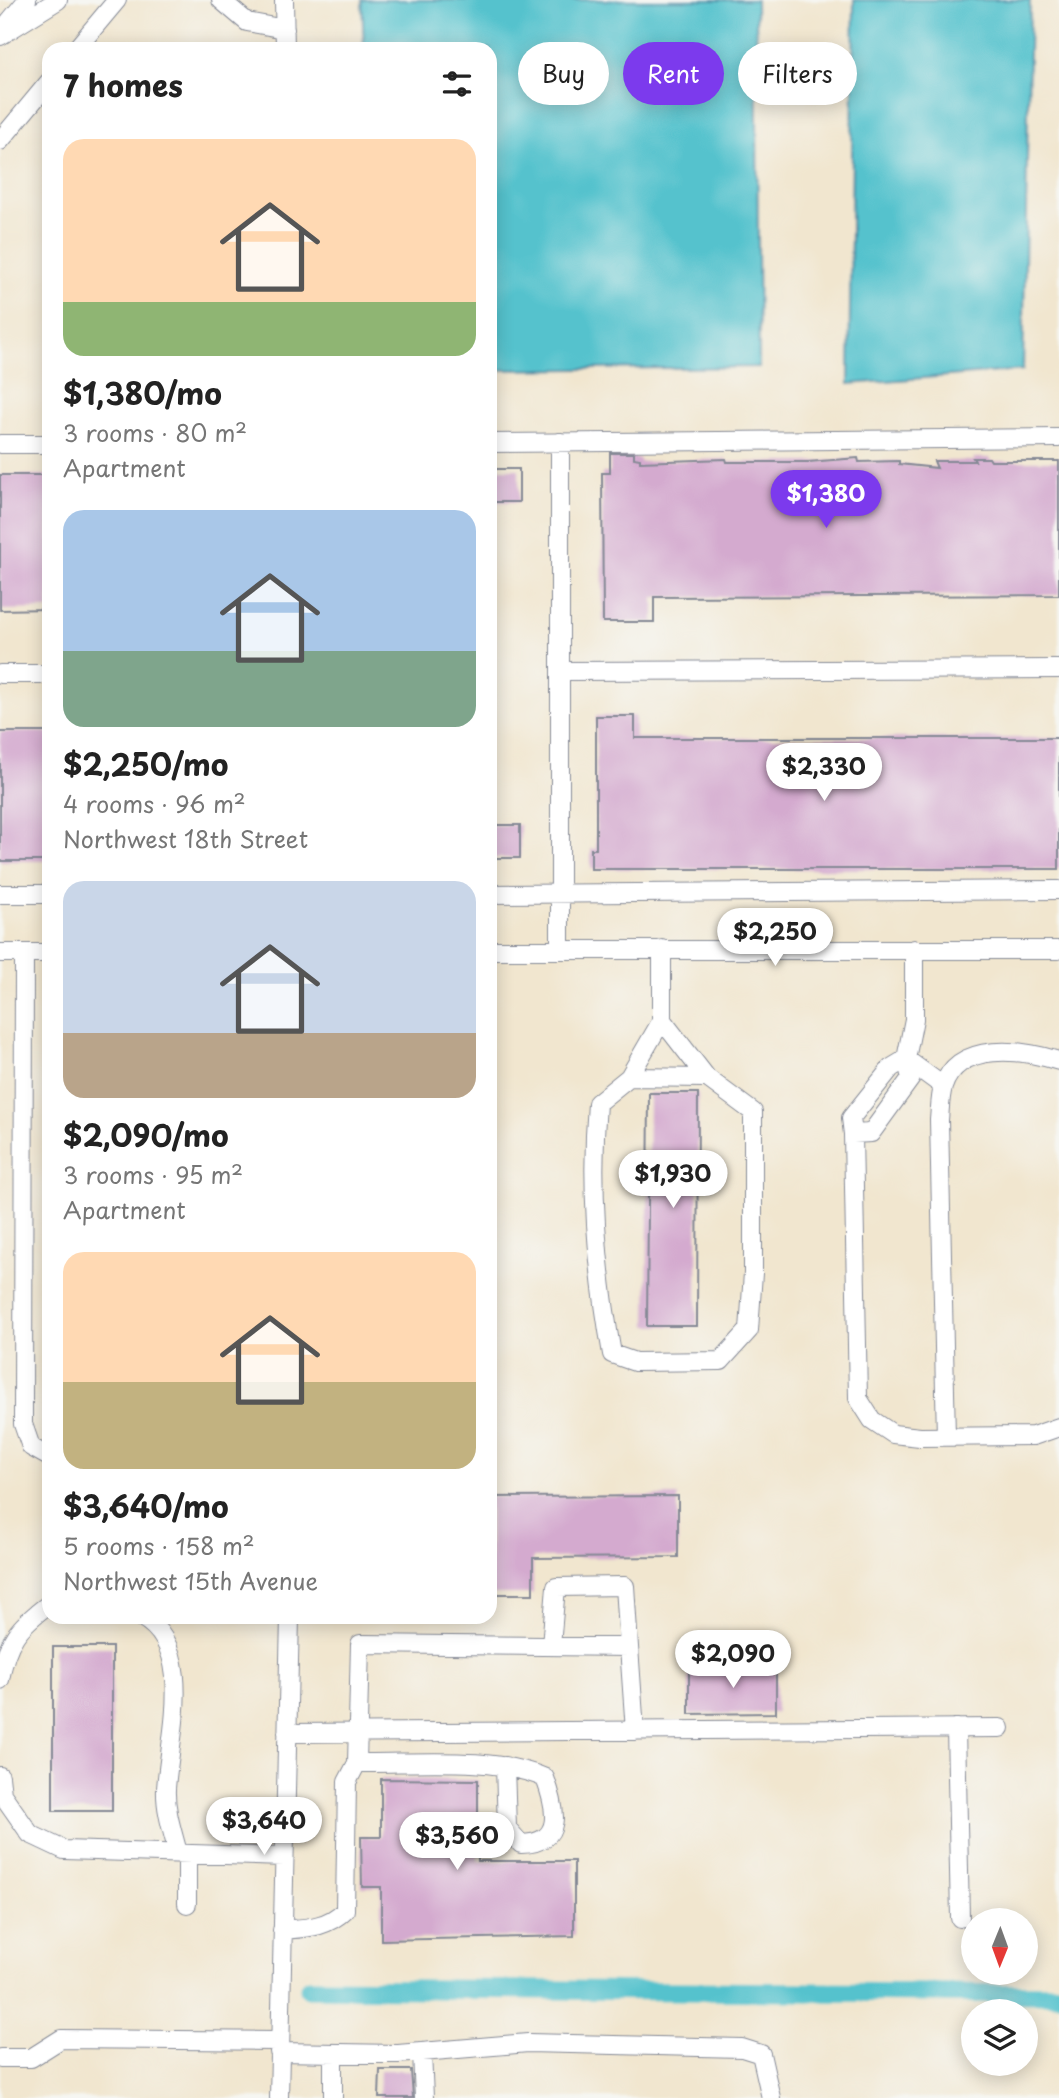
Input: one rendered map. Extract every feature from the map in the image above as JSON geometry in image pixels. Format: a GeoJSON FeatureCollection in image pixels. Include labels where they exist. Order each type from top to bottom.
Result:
{"type":"FeatureCollection","features":[{"type":"Feature","properties":{"kind":"street"},"geometry":{"type":"LineString","coordinates":[[0,34],[27,0]]}},
{"type":"Feature","properties":{"kind":"street"},"geometry":{"type":"LineString","coordinates":[[0,34],[58,0]]}},
{"type":"Feature","properties":{"kind":"street"},"geometry":{"type":"LineString","coordinates":[[82,42],[117,0]]}},
{"type":"Feature","properties":{"kind":"street"},"geometry":{"type":"LineString","coordinates":[[221,0],[247,22],[285,29]]}},
{"type":"Feature","properties":{"kind":"street"},"geometry":{"type":"LineString","coordinates":[[284,0],[285,42]]}},
{"type":"Feature","properties":{"kind":"street"},"geometry":{"type":"LineString","coordinates":[[0,141],[42,90]]}},
{"type":"Feature","properties":{"kind":"street"},"geometry":{"type":"LineString","coordinates":[[497,443],[1059,438]]}},
{"type":"Feature","properties":{"kind":"street"},"geometry":{"type":"LineString","coordinates":[[560,442],[560,950]]}},
{"type":"Feature","properties":{"kind":"street"},"geometry":{"type":"LineString","coordinates":[[0,444],[42,444]]}},
{"type":"Feature","properties":{"kind":"street"},"geometry":{"type":"LineString","coordinates":[[560,671],[1059,669]]}},
{"type":"Feature","properties":{"kind":"street"},"geometry":{"type":"LineString","coordinates":[[0,674],[42,674]]}},
{"type":"Feature","properties":{"kind":"street"},"geometry":{"type":"LineString","coordinates":[[497,894],[1059,890]]}},
{"type":"Feature","properties":{"kind":"street"},"geometry":{"type":"LineString","coordinates":[[0,894],[42,894]]}},
{"type":"Feature","properties":{"kind":"street"},"geometry":{"type":"LineString","coordinates":[[662,949],[662,1020],[629,1077],[597,1103],[592,1157],[601,1291],[612,1354],[635,1362],[721,1361],[749,1330],[754,1209],[752,1112],[707,1078],[662,1020]]}},
{"type":"Feature","properties":{"kind":"street"},"geometry":{"type":"LineString","coordinates":[[853,1134],[871,1133],[911,1078],[906,1059],[915,1019],[914,949]]}},
{"type":"Feature","properties":{"kind":"street"},"geometry":{"type":"LineString","coordinates":[[497,950],[1059,950]]}},
{"type":"Feature","properties":{"kind":"street"},"geometry":{"type":"LineString","coordinates":[[0,953],[42,953]]}},
{"type":"Feature","properties":{"kind":"street"},"geometry":{"type":"LineString","coordinates":[[24,953],[23,1424],[31,1447],[42,1453]]}},
{"type":"Feature","properties":{"kind":"street"},"geometry":{"type":"LineString","coordinates":[[946,1437],[939,1120],[943,1086],[959,1063],[983,1053],[1037,1055],[1059,1061]]}},
{"type":"Feature","properties":{"kind":"street"},"geometry":{"type":"LineString","coordinates":[[906,1059],[943,1086]]}},
{"type":"Feature","properties":{"kind":"street"},"geometry":{"type":"LineString","coordinates":[[906,1059],[891,1068],[851,1118],[858,1398],[872,1420],[893,1434],[946,1437],[1033,1436],[1059,1427]]}},
{"type":"Feature","properties":{"kind":"street"},"geometry":{"type":"LineString","coordinates":[[629,1077],[707,1078]]}},
{"type":"Feature","properties":{"kind":"street"},"geometry":{"type":"LineString","coordinates":[[551,1646],[556,1587],[625,1586],[635,1731]]}},
{"type":"Feature","properties":{"kind":"street"},"geometry":{"type":"LineString","coordinates":[[0,1680],[4,1656],[21,1624],[42,1609]]}},
{"type":"Feature","properties":{"kind":"street"},"geometry":{"type":"LineString","coordinates":[[148,1624],[172,1650],[175,1689],[166,1791],[182,1853],[187,1904]]}},
{"type":"Feature","properties":{"kind":"street"},"geometry":{"type":"LineString","coordinates":[[279,2098],[290,1624]]}},
{"type":"Feature","properties":{"kind":"street"},"geometry":{"type":"LineString","coordinates":[[282,1930],[317,1927],[334,1921],[345,1910],[346,1782],[357,1763],[360,1644],[629,1647]]}},
{"type":"Feature","properties":{"kind":"street"},"geometry":{"type":"LineString","coordinates":[[956,1728],[960,1918]]}},
{"type":"Feature","properties":{"kind":"street"},"geometry":{"type":"LineString","coordinates":[[286,1733],[1000,1728]]}},
{"type":"Feature","properties":{"kind":"street"},"geometry":{"type":"LineString","coordinates":[[357,1763],[505,1766]]}},
{"type":"Feature","properties":{"kind":"street"},"geometry":{"type":"LineString","coordinates":[[0,1776],[2,1794],[30,1834],[64,1850],[284,1857]]}},
{"type":"Feature","properties":{"kind":"street"},"geometry":{"type":"LineString","coordinates":[[0,2058],[31,2058],[61,2039],[279,2047],[333,2053],[422,2052],[528,2043],[742,2048],[761,2054],[771,2098]]}},
{"type":"Feature","properties":{"kind":"street"},"geometry":{"type":"LineString","coordinates":[[422,2052],[424,2098]]}},
{"type":"Feature","properties":{"kind":"street"},"geometry":{"type":"LineString","coordinates":[[333,2053],[333,2098]]}},
{"type":"Feature","properties":{"kind":"water"},"geometry":{"type":"Polygon","coordinates":[[[362,0],[756,0],[756,42],[738,42],[738,105],[757,105],[759,367],[497,370],[497,42],[364,42],[362,0]]]}},
{"type":"Feature","properties":{"kind":"water"},"geometry":{"type":"Polygon","coordinates":[[[854,0],[1030,0],[1023,370],[849,384],[853,105],[857,105],[857,42],[853,42],[854,0]]]}},
{"type":"Feature","properties":{"kind":"building"},"geometry":{"type":"Polygon","coordinates":[[[610,453],[634,453],[634,458],[640,459],[640,462],[726,459],[727,462],[808,462],[858,458],[859,462],[899,461],[899,464],[937,468],[934,461],[975,461],[973,458],[989,458],[991,461],[1059,461],[1059,595],[654,597],[654,622],[603,622],[602,473],[610,473],[610,453]]]}},
{"type":"Feature","properties":{"kind":"building"},"geometry":{"type":"Polygon","coordinates":[[[497,469],[519,469],[519,502],[497,502],[497,469]]]}},
{"type":"Feature","properties":{"kind":"building"},"geometry":{"type":"Polygon","coordinates":[[[0,475],[42,475],[42,609],[0,610],[0,475]]]}},
{"type":"Feature","properties":{"kind":"building"},"geometry":{"type":"Polygon","coordinates":[[[596,716],[635,716],[635,738],[1059,738],[1059,869],[591,869],[591,849],[596,849],[596,716]]]}},
{"type":"Feature","properties":{"kind":"building"},"geometry":{"type":"Polygon","coordinates":[[[0,732],[42,732],[42,861],[0,861],[0,732]]]}},
{"type":"Feature","properties":{"kind":"building"},"geometry":{"type":"Polygon","coordinates":[[[497,825],[520,825],[520,858],[497,858],[497,825]]]}},
{"type":"Feature","properties":{"kind":"building"},"geometry":{"type":"Polygon","coordinates":[[[649,1093],[698,1093],[697,1326],[647,1326],[649,1093]]]}},
{"type":"Feature","properties":{"kind":"building"},"geometry":{"type":"Polygon","coordinates":[[[678,1496],[678,1557],[533,1558],[533,1594],[497,1594],[497,1497],[678,1496]]]}},
{"type":"Feature","properties":{"kind":"building"},"geometry":{"type":"Polygon","coordinates":[[[53,1647],[112,1647],[112,1811],[53,1811],[53,1647]]]}},
{"type":"Feature","properties":{"kind":"building"},"geometry":{"type":"Polygon","coordinates":[[[776,1665],[776,1713],[689,1714],[689,1666],[776,1665]]]}},
{"type":"Feature","properties":{"kind":"building"},"geometry":{"type":"Polygon","coordinates":[[[381,1779],[478,1780],[478,1861],[574,1861],[574,1936],[381,1940],[381,1887],[362,1887],[361,1837],[381,1837],[381,1779]]]}},
{"type":"Feature","properties":{"kind":"building"},"geometry":{"type":"Polygon","coordinates":[[[380,2070],[411,2070],[413,2098],[379,2098],[380,2070]]]}},
{"type":"Feature","properties":{"kind":"waterway"},"geometry":{"type":"LineString","coordinates":[[309,1988],[1059,1994]]}}]}
